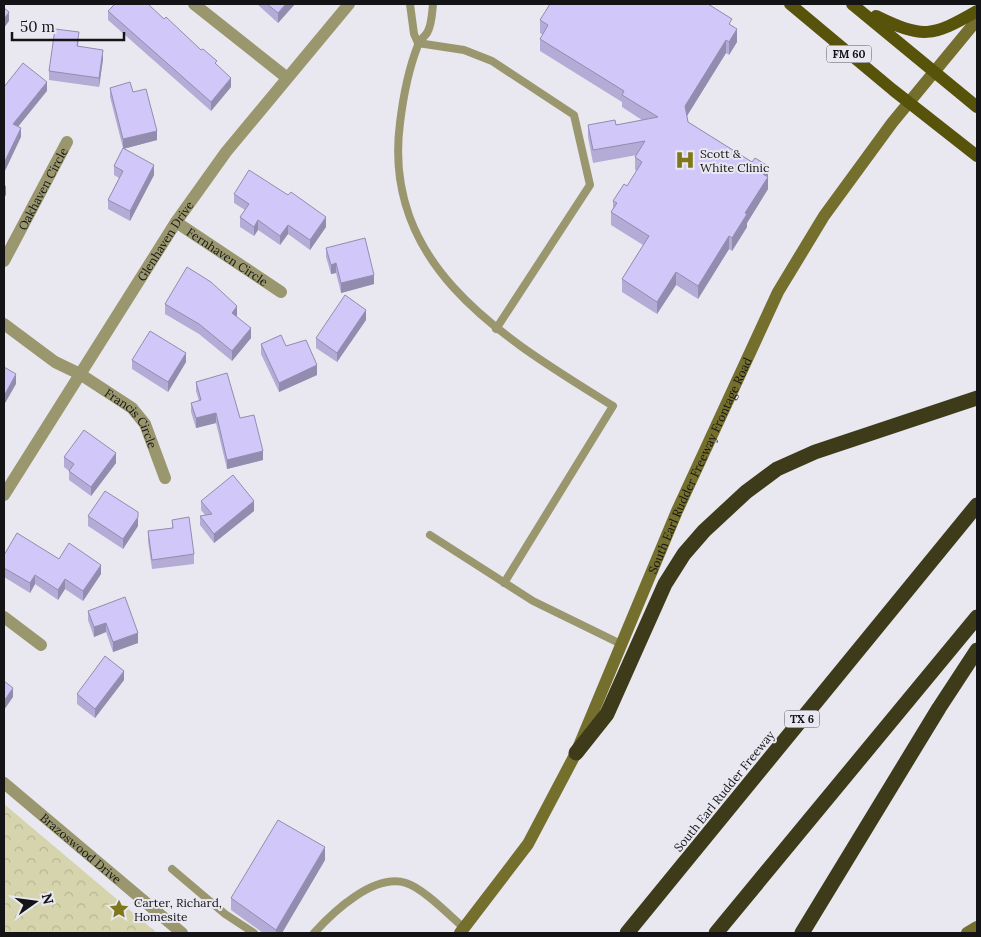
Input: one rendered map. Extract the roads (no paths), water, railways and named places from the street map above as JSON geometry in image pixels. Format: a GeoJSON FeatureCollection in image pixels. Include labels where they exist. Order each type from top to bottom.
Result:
{"type":"FeatureCollection","features":[{"type":"Feature","properties":{"kind":"highway"},"geometry":{"type":"LineString","coordinates":[[576,753],[607,714],[665,584],[684,554],[704,531],[746,492],[777,469],[815,452],[977,398]]}},
{"type":"Feature","properties":{"kind":"highway","name":"South Earl Rudder Freeway"},"geometry":{"type":"LineString","coordinates":[[627,933],[977,505]]}},
{"type":"Feature","properties":{"kind":"highway"},"geometry":{"type":"LineString","coordinates":[[716,933],[977,617]]}},
{"type":"Feature","properties":{"kind":"highway"},"geometry":{"type":"LineString","coordinates":[[802,933],[938,708],[977,650]]}},
{"type":"Feature","properties":{"kind":"main road","name":"FM 60"},"geometry":{"type":"LineString","coordinates":[[790,4],[977,156]]}},
{"type":"Feature","properties":{"kind":"main road"},"geometry":{"type":"LineString","coordinates":[[852,4],[907,30],[924,33],[946,28],[977,11]]}},
{"type":"Feature","properties":{"kind":"main road"},"geometry":{"type":"LineString","coordinates":[[852,4],[977,107]]}},
{"type":"Feature","properties":{"kind":"main road","name":"South Earl Rudder Freeway Frontage Road"},"geometry":{"type":"LineString","coordinates":[[462,931],[528,844],[576,753],[623,645],[677,511],[778,292],[824,216],[909,102],[977,20]]}},
{"type":"Feature","properties":{"kind":"main road"},"geometry":{"type":"LineString","coordinates":[[966,933],[977,927]]}},
{"type":"Feature","properties":{"kind":"street"},"geometry":{"type":"LineString","coordinates":[[194,4],[286,76]]}},
{"type":"Feature","properties":{"kind":"street","name":"Glenhaven Drive"},"geometry":{"type":"LineString","coordinates":[[4,495],[176,222],[226,152],[286,76],[349,4]]}},
{"type":"Feature","properties":{"kind":"street","name":"Oakhaven Circle"},"geometry":{"type":"LineString","coordinates":[[4,261],[66,142]]}},
{"type":"Feature","properties":{"kind":"street","name":"Fernhaven Circle"},"geometry":{"type":"LineString","coordinates":[[176,222],[282,292]]}},
{"type":"Feature","properties":{"kind":"street","name":"Francis Circle"},"geometry":{"type":"LineString","coordinates":[[4,324],[48,358],[80,374],[120,398],[141,418],[165,478]]}},
{"type":"Feature","properties":{"kind":"street"},"geometry":{"type":"LineString","coordinates":[[4,617],[41,645]]}},
{"type":"Feature","properties":{"kind":"street","name":"Brazoswood Drive"},"geometry":{"type":"LineString","coordinates":[[4,783],[182,933]]}},
{"type":"Feature","properties":{"kind":"lane"},"geometry":{"type":"LineString","coordinates":[[410,4],[414,34],[418,43]]}},
{"type":"Feature","properties":{"kind":"lane"},"geometry":{"type":"LineString","coordinates":[[433,4],[430,28],[418,43],[400,122],[398,146],[400,170],[410,216],[435,267],[451,286],[496,329],[613,406],[504,583]]}},
{"type":"Feature","properties":{"kind":"lane"},"geometry":{"type":"LineString","coordinates":[[418,43],[464,50],[492,61],[574,114],[590,185],[496,329]]}},
{"type":"Feature","properties":{"kind":"lane"},"geometry":{"type":"LineString","coordinates":[[430,535],[553,612],[623,645]]}},
{"type":"Feature","properties":{"kind":"lane"},"geometry":{"type":"LineString","coordinates":[[172,869],[225,914],[254,933]]}},
{"type":"Feature","properties":{"kind":"lane"},"geometry":{"type":"LineString","coordinates":[[314,933],[339,908],[358,895],[390,882],[406,883],[462,931]]}},
{"type":"Feature","properties":{"kind":"place","name":"Scott & White Clinic"},"geometry":{"type":"Point","coordinates":[685,160]}},
{"type":"Feature","properties":{"kind":"place","name":"Carter, Richard, Homesite"},"geometry":{"type":"Point","coordinates":[119,909]}}]}
